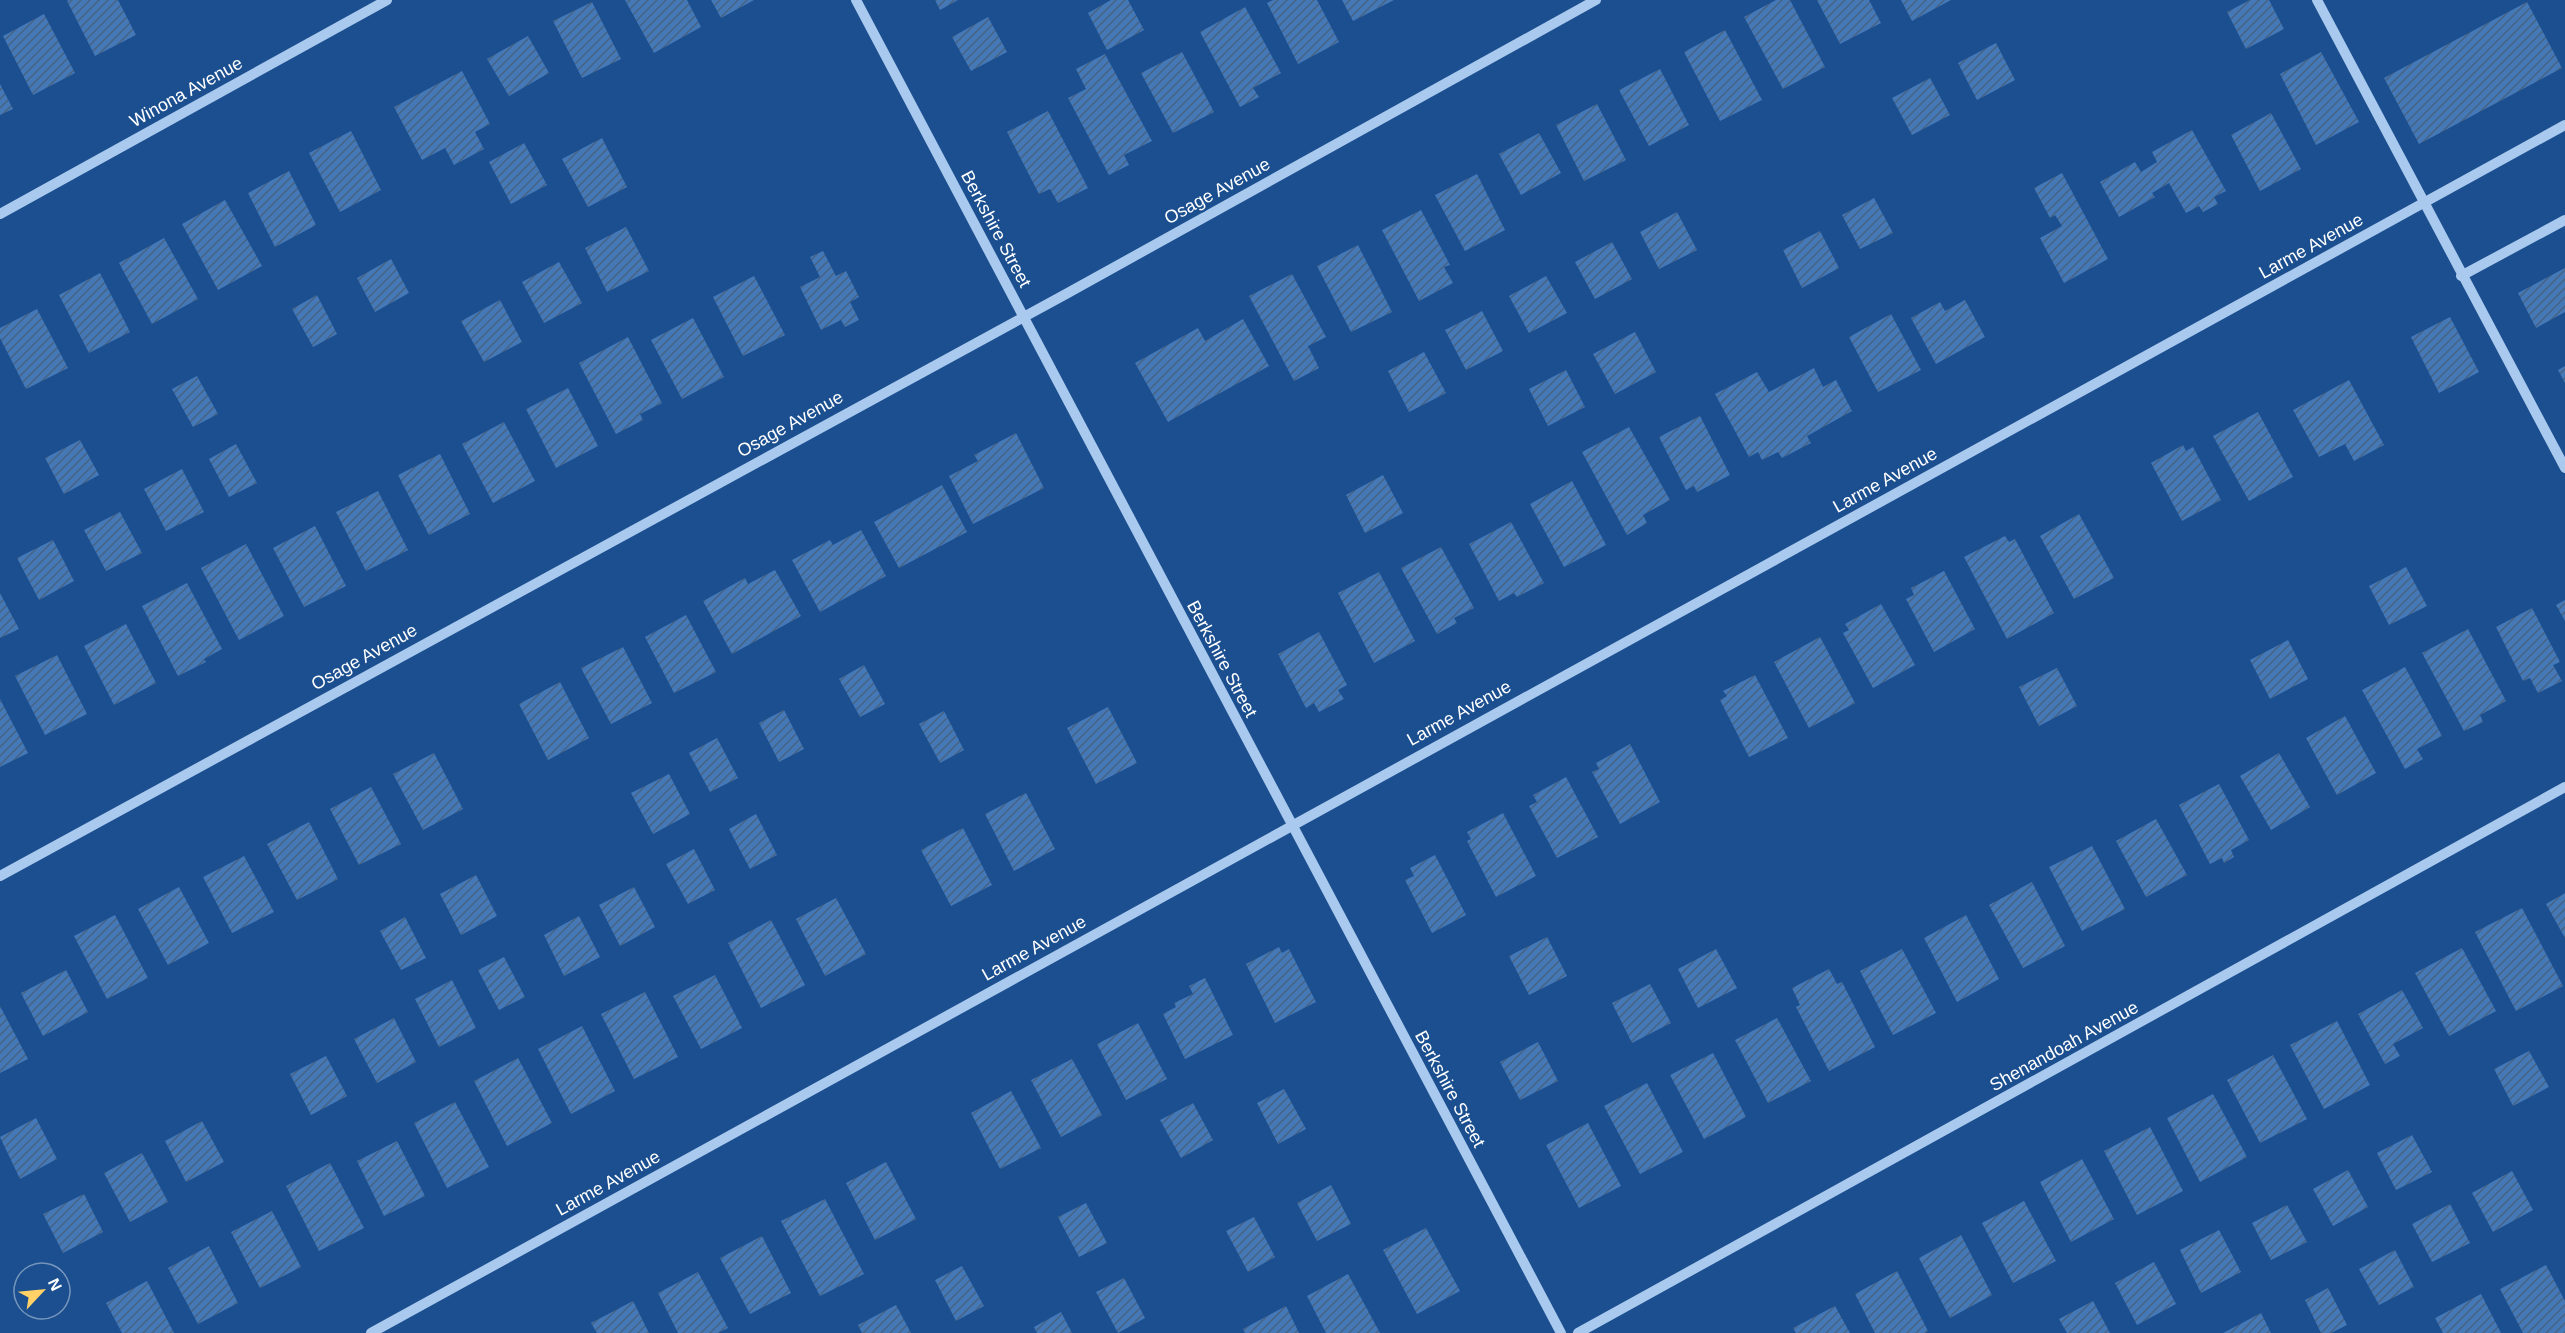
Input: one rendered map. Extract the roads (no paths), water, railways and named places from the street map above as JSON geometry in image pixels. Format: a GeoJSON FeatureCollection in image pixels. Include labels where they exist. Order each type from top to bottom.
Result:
{"type":"FeatureCollection","features":[{"type":"Feature","properties":{"kind":"street","name":"Winona Avenue"},"geometry":{"type":"LineString","coordinates":[[0,214],[387,0]]}},
{"type":"Feature","properties":{"kind":"street","name":"Berkshire Street"},"geometry":{"type":"LineString","coordinates":[[856,0],[1290,825],[1561,1333]]}},
{"type":"Feature","properties":{"kind":"street","name":"Osage Avenue"},"geometry":{"type":"LineString","coordinates":[[0,876],[1596,0]]}},
{"type":"Feature","properties":{"kind":"street"},"geometry":{"type":"LineString","coordinates":[[2317,0],[2422,204],[2565,468]]}},
{"type":"Feature","properties":{"kind":"street","name":"Larme Avenue"},"geometry":{"type":"LineString","coordinates":[[371,1333],[2565,125]]}},
{"type":"Feature","properties":{"kind":"street"},"geometry":{"type":"LineString","coordinates":[[2461,276],[2565,220]]}},
{"type":"Feature","properties":{"kind":"street","name":"Shenandoah Avenue"},"geometry":{"type":"LineString","coordinates":[[1578,1333],[2565,787]]}}]}
